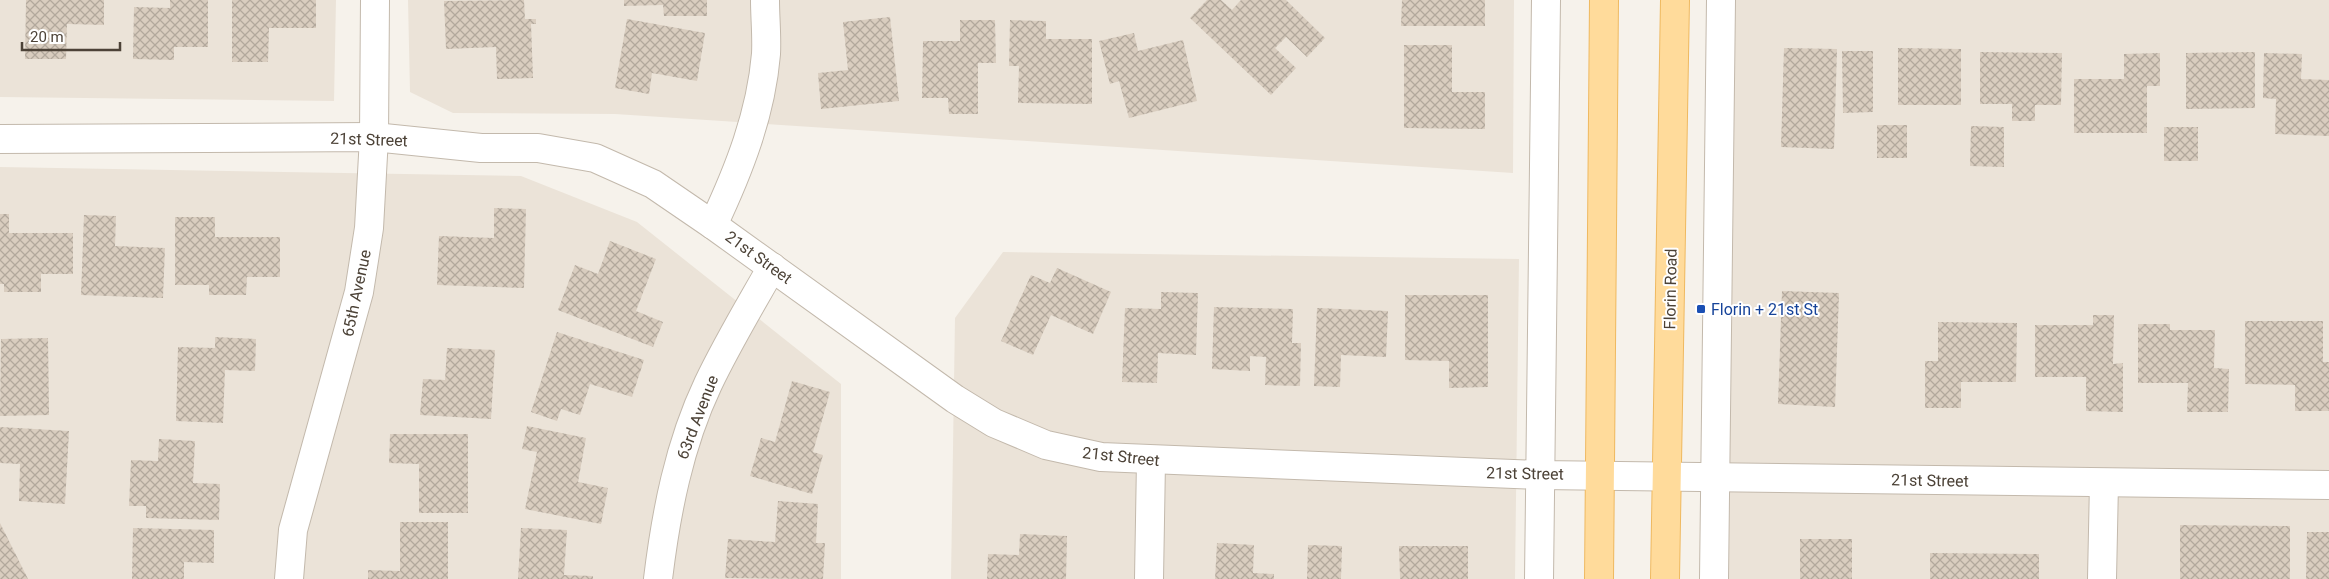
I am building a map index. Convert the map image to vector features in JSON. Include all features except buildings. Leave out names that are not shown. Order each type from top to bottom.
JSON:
[{"type":"main road","points":[[1599,579],[1604,0]]},
{"type":"main road","name":"Florin Road","points":[[1665,579],[1675,0]]},
{"type":"street","name":"65th Avenue","points":[[289,579],[293,530],[359,292],[369,228],[374,137],[375,0]]},
{"type":"street","points":[[713,225],[737,174],[756,115],[766,53],[765,0]]},
{"type":"street","points":[[1539,579],[1546,0]]},
{"type":"street","points":[[1714,579],[1721,0]]},
{"type":"street","name":"21st Street","points":[[0,139],[374,137],[482,148],[538,148],[595,158],[653,184],[955,399],[994,423],[1046,445],[1101,457],[1540,475],[1600,474],[1667,477],[2329,485]]},
{"type":"street","name":"63rd Avenue","points":[[658,579],[664,528],[681,456],[707,386],[727,345],[772,267]]},
{"type":"street","points":[[1149,579],[1151,460]]},
{"type":"street","points":[[2102,579],[2104,483]]},
{"type":"shaded area","points":[[0,0],[336,0],[334,101],[0,97]]},
{"type":"shaded area","points":[[408,0],[1514,0],[1513,173],[615,114],[453,113],[410,92]]},
{"type":"shaded area","points":[[1728,0],[2329,0],[2329,579],[1722,579]]},
{"type":"shaded area","points":[[0,167],[521,176],[637,222],[841,384],[841,579],[0,579]]},
{"type":"shaded area","points":[[1003,252],[1519,259],[1515,579],[951,579],[955,318]]},
{"type":"place","name":"Florin + 21st St","points":[[1701,309]]}]
